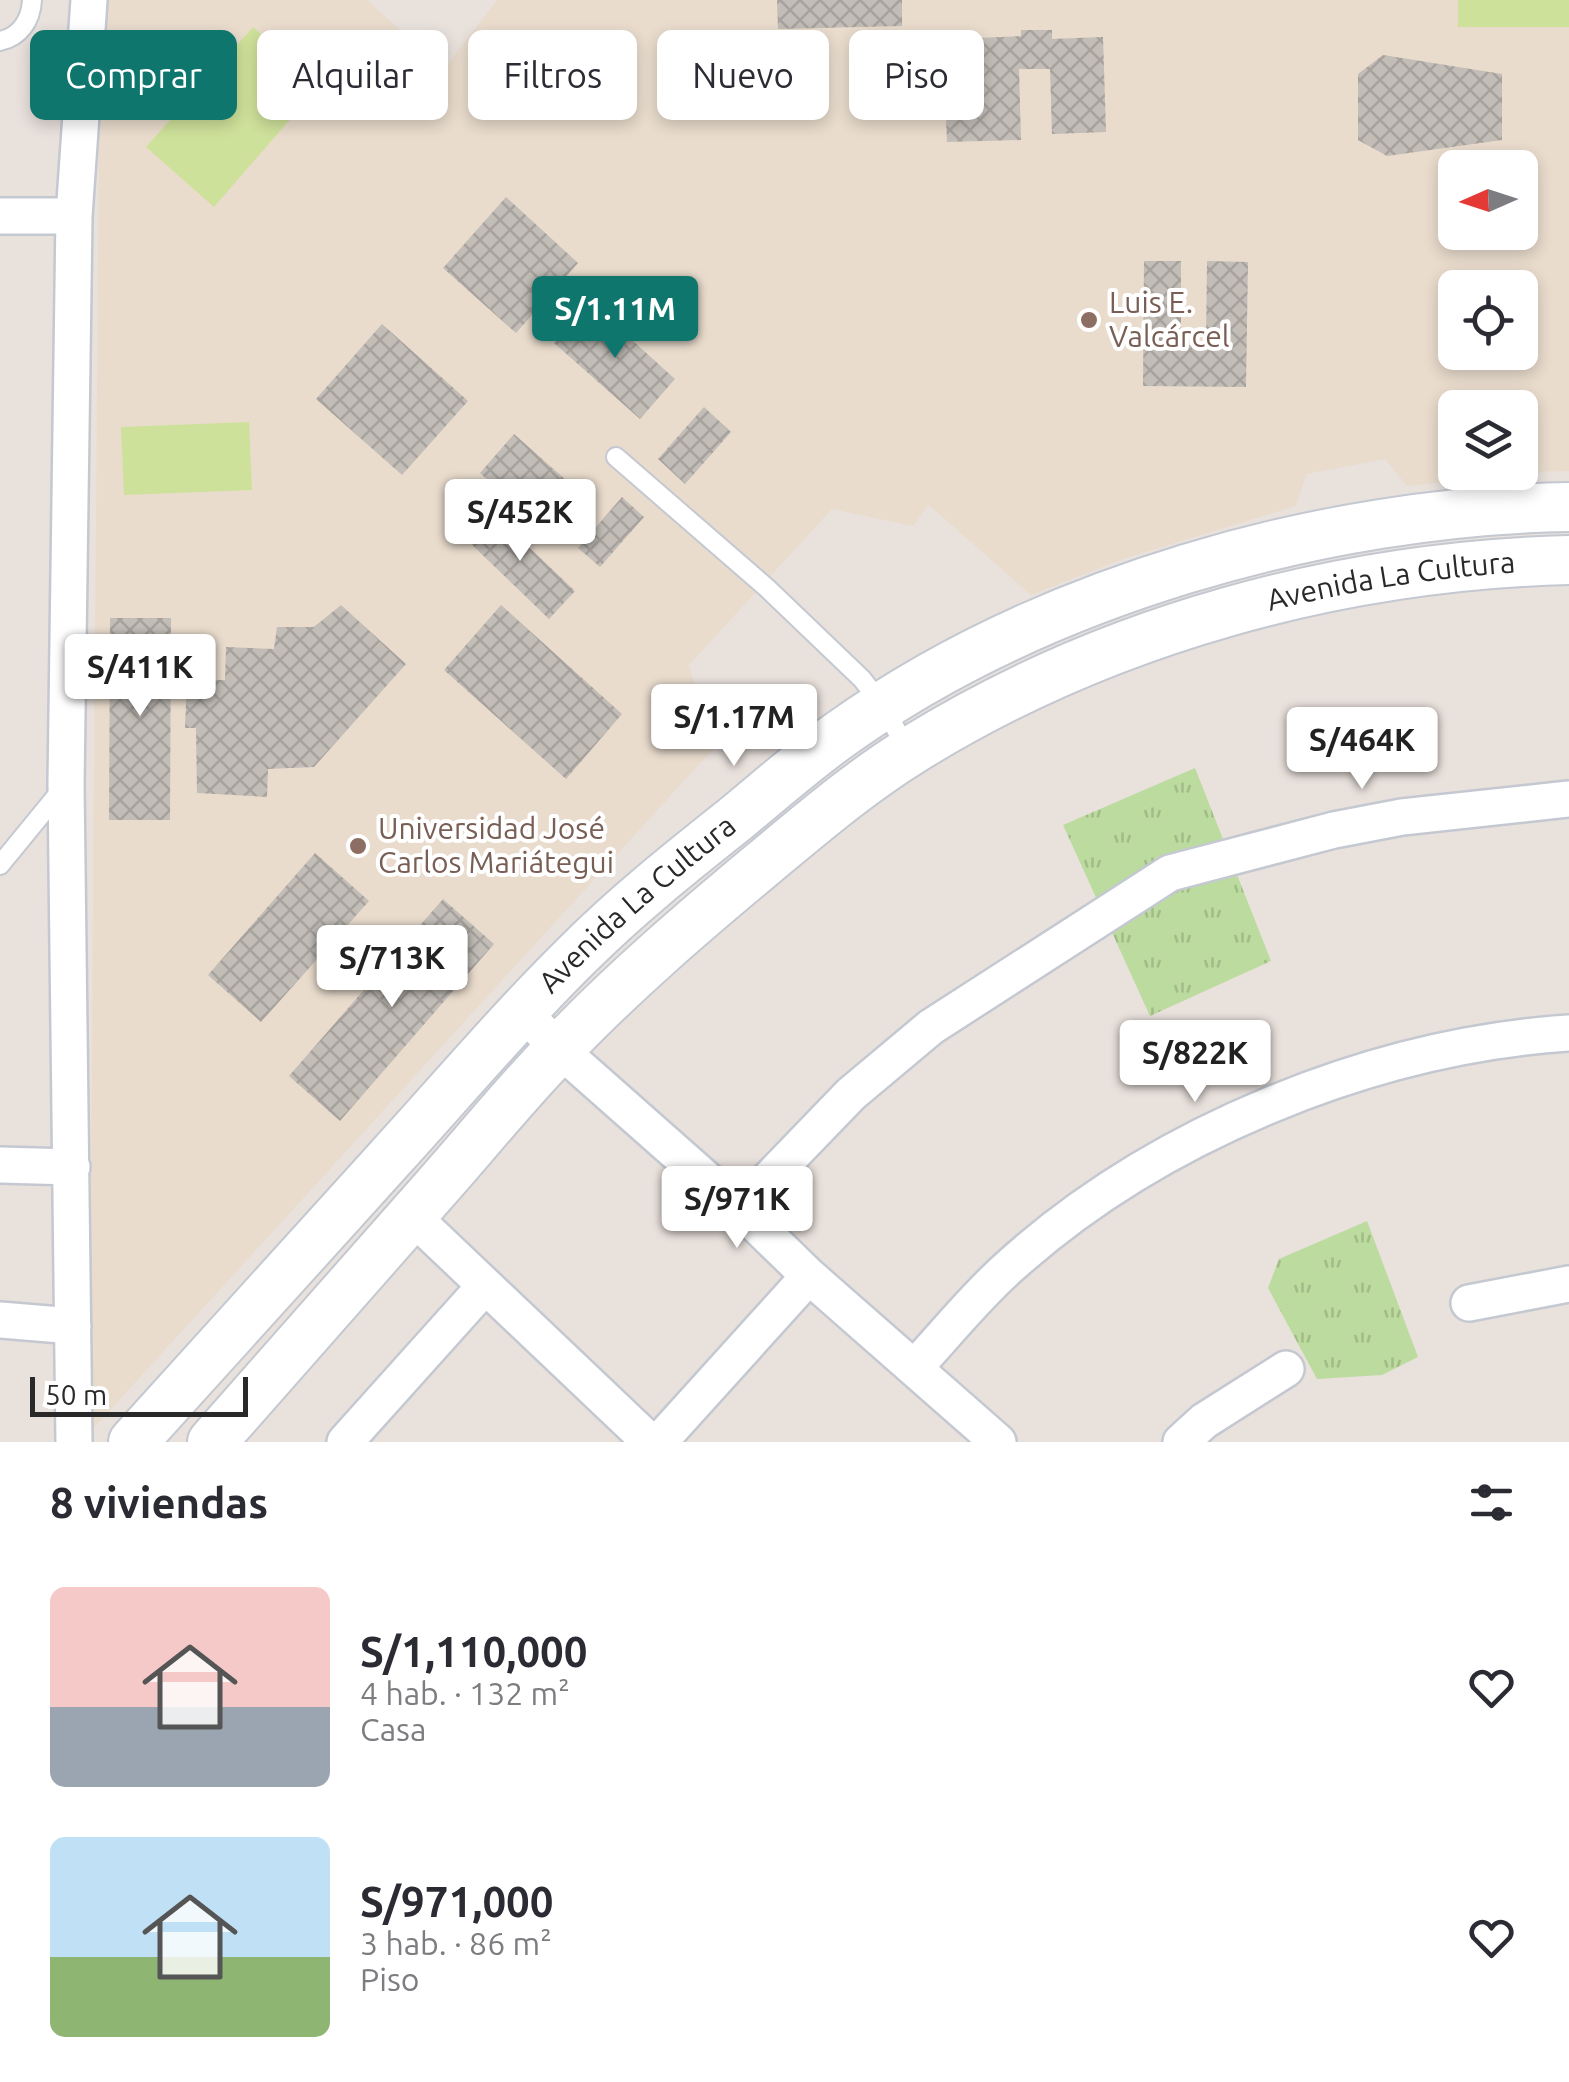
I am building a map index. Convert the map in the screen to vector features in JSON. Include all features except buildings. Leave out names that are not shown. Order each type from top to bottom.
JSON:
[{"type":"street","points":[[74,1442],[66,784],[74,216],[89,0]]},
{"type":"street","points":[[0,216],[74,216]]},
{"type":"street","name":"Avenida La Cultura","points":[[134,1442],[580,952],[662,876],[838,736],[884,706],[957,665],[1082,605],[1200,565],[1316,536],[1435,514],[1569,507]]},
{"type":"street","points":[[1374,525],[1378,578]]},
{"type":"street","name":"Avenida La Cultura","points":[[212,1442],[559,1048],[705,912],[908,752],[1008,698],[1109,652],[1218,616],[1378,578],[1499,562],[1569,560]]},
{"type":"street","points":[[740,1208],[851,1094],[931,1027],[1170,873],[1334,830],[1402,817],[1569,799]]},
{"type":"street","points":[[523,1012],[740,1208],[809,1276],[998,1442]]},
{"type":"street","points":[[915,1367],[1008,1268],[1046,1238],[1104,1194],[1219,1129],[1342,1078],[1406,1060],[1468,1044],[1569,1033]]},
{"type":"street","points":[[0,1165],[72,1167]]},
{"type":"street","points":[[412,1216],[650,1442]]},
{"type":"street","points":[[659,1442],[809,1276]]},
{"type":"street","points":[[1469,1303],[1569,1284]]},
{"type":"street","points":[[345,1442],[486,1286]]},
{"type":"street","points":[[0,1320],[73,1326]]},
{"type":"street","points":[[1181,1442],[1204,1421],[1286,1368]]},
{"type":"lane","points":[[0,42],[10,40],[21,30],[32,10],[32,0]]},
{"type":"lane","points":[[616,457],[768,588],[862,679],[884,706],[908,752]]},
{"type":"lane","points":[[0,865],[66,784]]},
{"type":"shaded area","points":[[100,0],[367,0],[400,30],[257,30],[257,120],[448,120],[448,64],[468,38],[468,120],[637,120],[637,30],[474,30],[497,0],[1569,0],[1569,471],[1538,472],[1538,390],[1438,390],[1438,482],[1407,486],[1385,459],[1306,474],[1296,506],[1123,559],[1031,595],[929,505],[913,526],[832,509],[689,665],[713,749],[89,1433],[99,120],[237,120],[237,30],[100,30]]},
{"type":"green space","points":[[1458,0],[1569,0],[1569,27],[1458,27]]},
{"type":"green space","points":[[253,27],[257,31],[257,120],[289,120],[214,207],[146,147],[170,120],[237,120],[237,45]]},
{"type":"green space","points":[[249,422],[252,490],[124,495],[121,427]]},
{"type":"green space","points":[[1195,768],[1271,961],[1150,1016],[1063,825]]},
{"type":"green space","points":[[1367,1221],[1418,1357],[1382,1375],[1317,1379],[1268,1288],[1279,1259]]},
{"type":"place","name":"Luis E. Valcárcel","points":[[1089,320]]},
{"type":"place","name":"Universidad José Carlos Mariátegui","points":[[358,846]]}]
